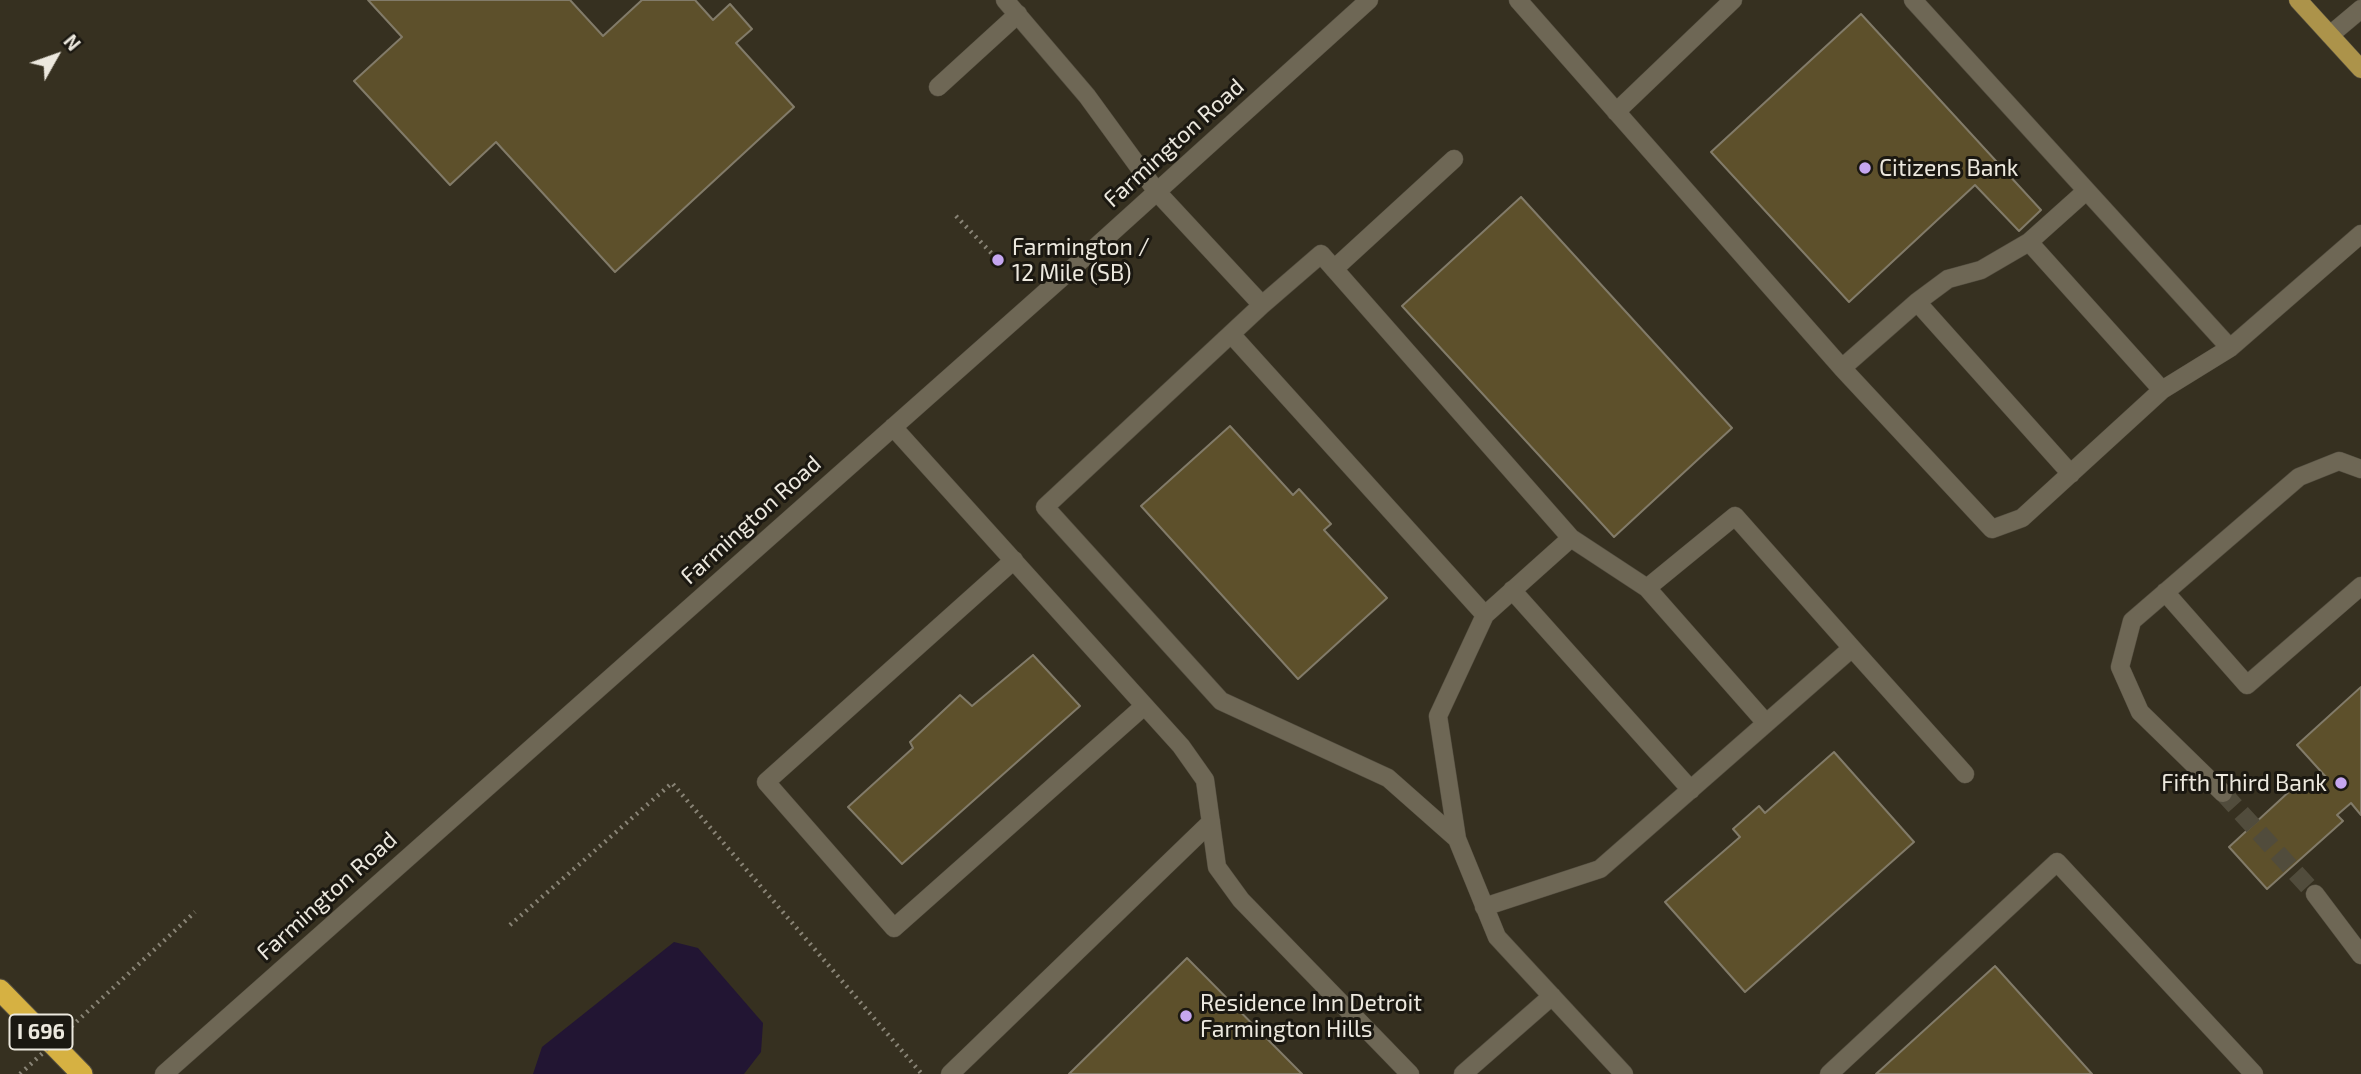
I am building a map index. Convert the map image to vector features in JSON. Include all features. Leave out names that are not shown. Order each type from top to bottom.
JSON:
[{"type":"highway","name":"I 696","points":[[0,990],[82,1074]]},
{"type":"main road","points":[[2298,0],[2361,69]]},
{"type":"street","points":[[1005,0],[1087,96],[1157,192],[1262,305]]},
{"type":"street","name":"Farmington Road","points":[[164,1074],[1157,192],[1369,0]]},
{"type":"street","points":[[1518,0],[1842,368],[1992,529],[2022,518],[2162,390],[2230,348],[2361,234]]},
{"type":"street","points":[[1616,112],[1733,0]]},
{"type":"street","points":[[1913,0],[2230,348]]},
{"type":"street","points":[[2330,35],[2361,9]]},
{"type":"street","points":[[937,87],[1018,14]]},
{"type":"street","points":[[1334,269],[1454,159]]},
{"type":"street","points":[[1842,368],[1917,302],[1948,279],[1981,270],[2029,242],[2085,191]]},
{"type":"street","points":[[2029,242],[2162,390]]},
{"type":"street","points":[[1457,839],[1388,778],[1221,701],[1045,507],[1262,305],[1321,254],[1572,538],[1647,588],[1766,723]]},
{"type":"street","points":[[1917,302],[2071,474]]},
{"type":"street","points":[[1231,334],[1485,615]]},
{"type":"street","points":[[893,427],[1181,746],[1205,780],[1217,867],[1241,900],[1410,1074]]},
{"type":"street","points":[[2223,793],[2140,712],[2120,667],[2132,621],[2299,477],[2339,461],[2361,469]]},
{"type":"street","points":[[1647,588],[1735,516],[1965,774]]},
{"type":"street","points":[[1572,538],[1485,615],[1438,716],[1457,839],[1497,937],[1624,1074]]},
{"type":"street","points":[[1014,560],[766,782],[894,928],[1143,706]]},
{"type":"street","points":[[2165,592],[2247,685],[2361,586]]},
{"type":"street","points":[[1512,590],[1691,790]]},
{"type":"street","points":[[1484,907],[1600,869],[1852,648]]},
{"type":"street","points":[[950,1074],[1210,822]]},
{"type":"street","points":[[1829,1074],[2057,862],[2254,1074]]},
{"type":"street","points":[[2315,894],[2361,955]]},
{"type":"street","points":[[1463,1074],[1552,996]]},
{"type":"path","points":[[956,216],[998,260]]},
{"type":"path","points":[[510,925],[672,783],[922,1074]]},
{"type":"path","points":[[20,1074],[195,912]]},
{"type":"shaded area","points":[[674,942],[698,948],[763,1023],[761,1052],[744,1074],[533,1074],[542,1047]]},
{"type":"building","points":[[368,0],[570,0],[603,36],[642,0],[695,0],[713,20],[730,4],[752,29],[736,43],[794,107],[615,272],[496,142],[450,185],[354,81],[402,37]]},
{"type":"building","name":"Citizens Bank","points":[[1861,14],[2041,210],[2019,231],[1975,185],[1849,302],[1711,152]]},
{"type":"building","points":[[1521,197],[1732,428],[1614,537],[1402,306]]},
{"type":"building","points":[[1230,426],[1293,495],[1299,489],[1331,524],[1324,530],[1387,598],[1298,679],[1141,506]]},
{"type":"building","points":[[1033,655],[1080,706],[902,864],[848,807],[913,748],[910,742],[960,695],[972,706]]},
{"type":"building","name":"Fifth Third Bank","points":[[2361,687],[2361,815],[2351,803],[2337,815],[2343,821],[2267,889],[2229,847],[2305,777],[2314,788],[2326,777],[2297,745]]},
{"type":"building","points":[[1834,752],[1914,842],[1745,992],[1665,902],[1740,837],[1733,829],[1759,806],[1765,813]]},
{"type":"building","name":"Residence Inn Detroit Farmington Hills","points":[[1187,958],[1302,1074],[1069,1074]]},
{"type":"building","points":[[1995,966],[2092,1074],[1876,1074]]},
{"type":"tunnel","points":[[2223,793],[2315,894]]},
{"type":"place","name":"Citizens Bank","points":[[1865,168]]},
{"type":"place","name":"Farmington / 12 Mile (SB)","points":[[998,260]]},
{"type":"place","name":"Fifth Third Bank","points":[[2341,783]]},
{"type":"place","name":"Residence Inn Detroit Farmington Hills","points":[[1186,1016]]}]
